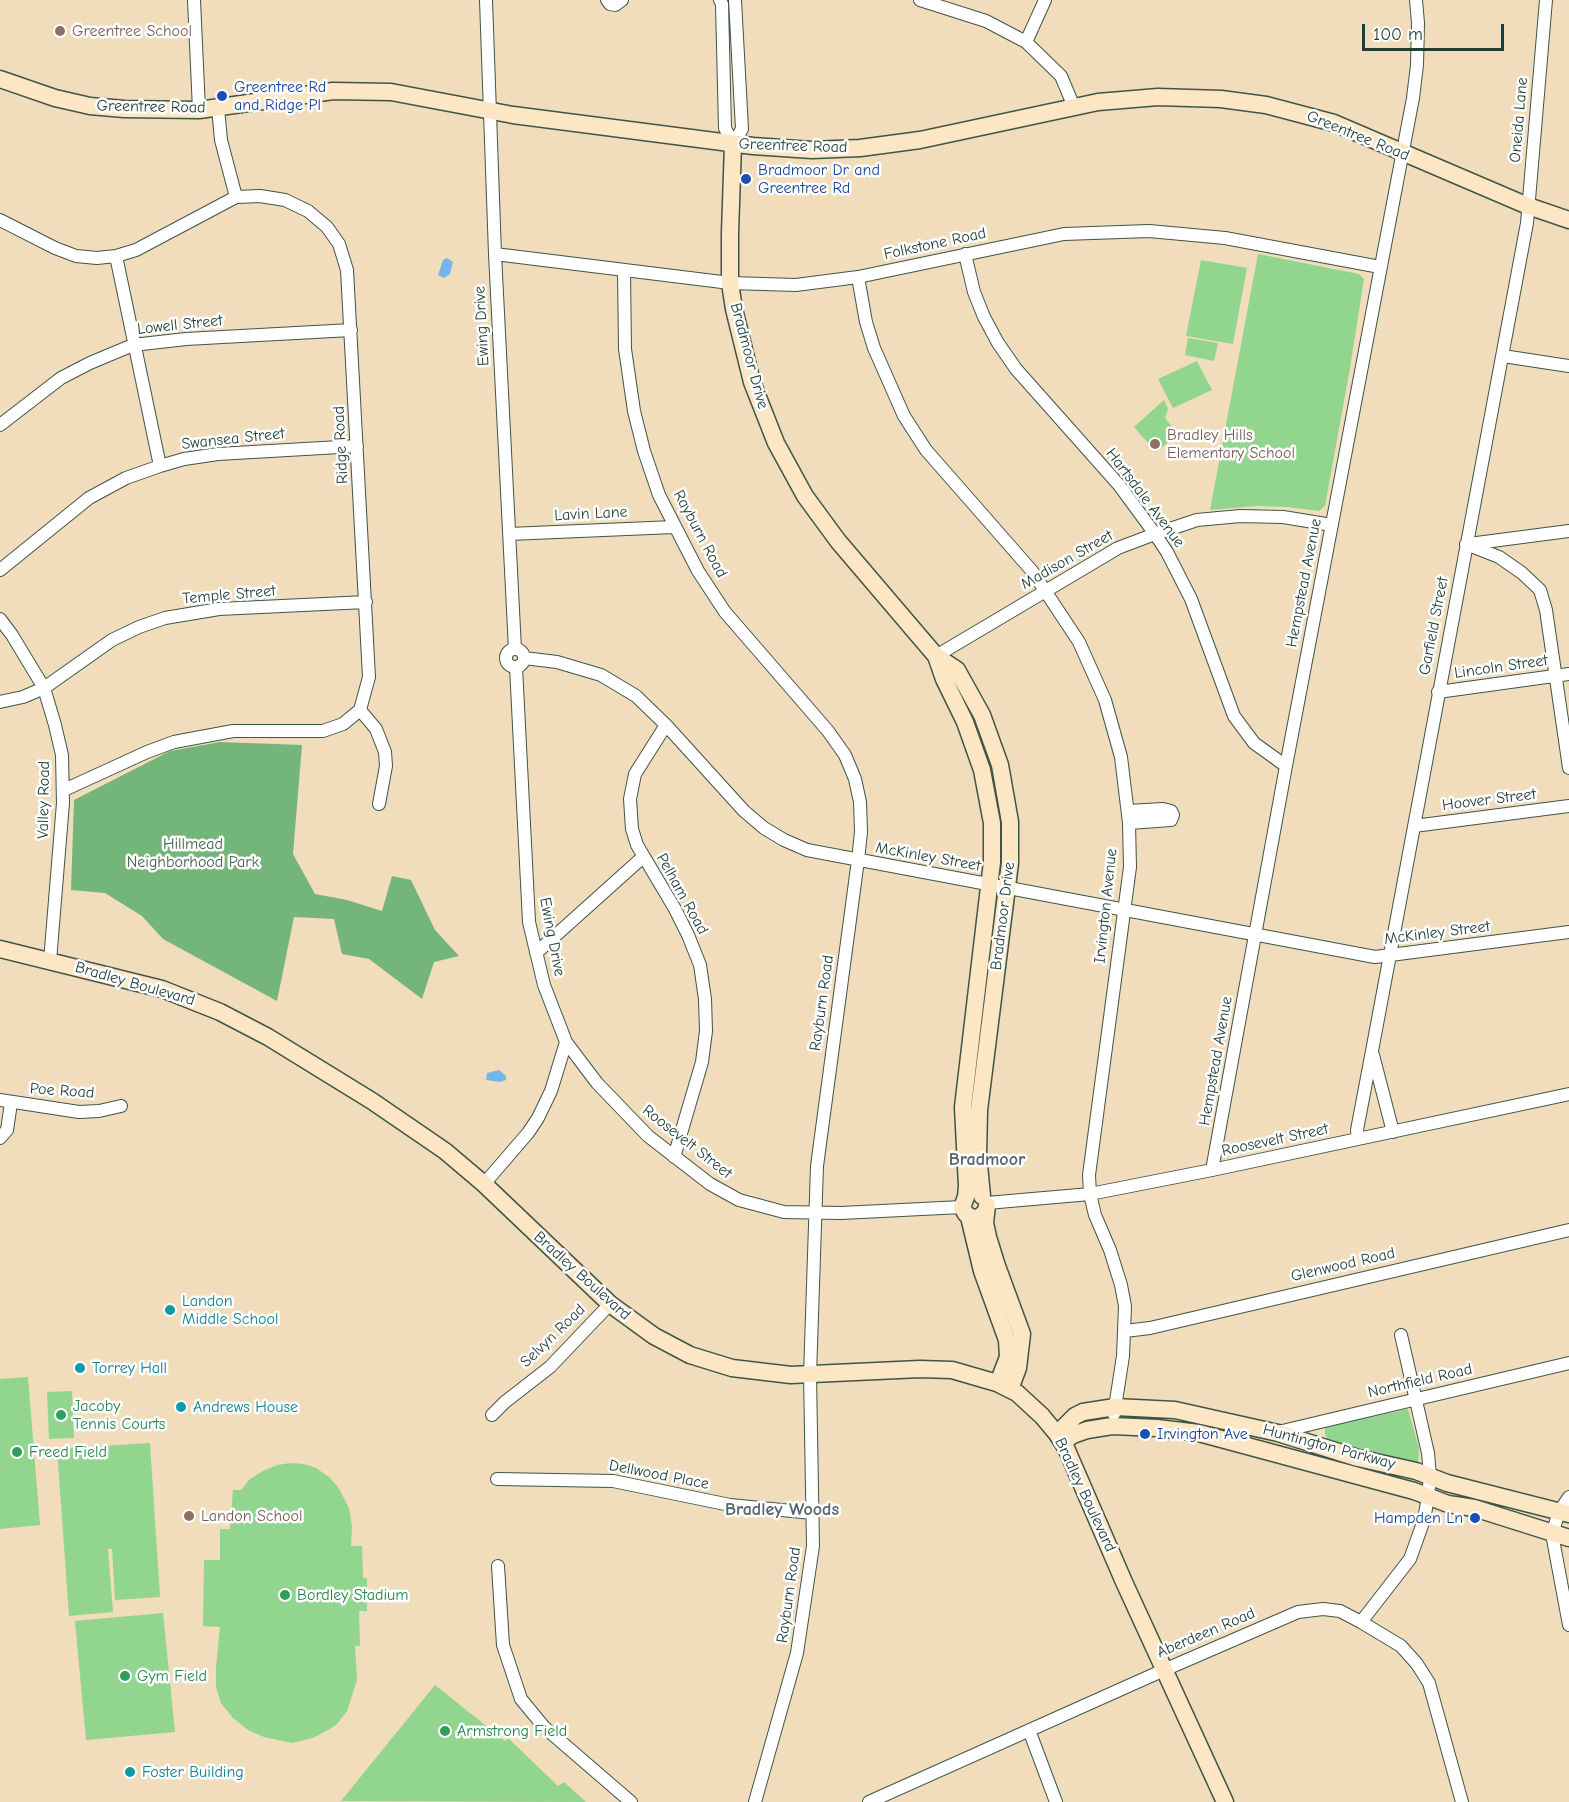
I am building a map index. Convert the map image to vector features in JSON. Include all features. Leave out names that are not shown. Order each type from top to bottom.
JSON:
[{"type":"street","points":[[194,0],[199,110]]},
{"type":"street","name":"Ewing Drive","points":[[486,0],[495,254],[509,534],[518,658],[527,902],[544,986],[566,1042]]},
{"type":"street","points":[[607,0],[610,4],[615,5],[622,0]]},
{"type":"street","name":"Bradmoor Drive","points":[[720,0],[722,4],[725,128],[733,144],[730,283],[738,328],[752,382],[776,443],[805,496],[837,541],[936,656],[957,670],[982,715],[1000,765],[1010,822],[1010,863],[979,1110],[975,1205]]},
{"type":"street","name":"Bradmoor Drive","points":[[733,144],[742,129],[735,0]]},
{"type":"street","points":[[920,0],[986,21],[1026,42],[1062,76],[1074,107]]},
{"type":"street","points":[[1026,42],[1045,0]]},
{"type":"street","name":"Hempstead Avenue","points":[[1212,1170],[1413,98],[1417,65],[1416,0]]},
{"type":"street","name":"Oneida Lane","points":[[1528,206],[1546,0]]},
{"type":"street","name":"Greentree Road","points":[[0,79],[40,94],[90,106],[124,110],[199,110],[351,91],[409,95],[489,111],[733,144],[812,150],[887,145],[1118,100],[1158,97],[1241,101],[1323,120],[1528,206],[1569,220]]},
{"type":"street","points":[[218,108],[221,140],[236,197]]},
{"type":"street","name":"Ridge Road","points":[[0,220],[55,248],[76,256],[97,258],[116,256],[136,250],[236,197],[260,196],[285,200],[308,211],[327,227],[339,244],[347,270],[369,677],[360,710]]},
{"type":"street","name":"Garfield Street","points":[[1358,1139],[1438,692],[1503,356],[1528,206]]},
{"type":"street","name":"Folkstone Road","points":[[495,254],[730,283],[796,285],[858,277],[1064,234],[1149,231],[1224,238],[1380,267]]},
{"type":"street","name":"Hartsdale Avenue","points":[[965,254],[980,309],[998,343],[1016,369],[1119,485],[1155,534],[1191,599],[1234,716],[1254,743],[1286,766]]},
{"type":"street","points":[[116,256],[160,466]]},
{"type":"street","name":"Rayburn Road","points":[[624,270],[625,349],[634,411],[644,451],[659,495],[698,571],[725,612],[828,731],[845,755],[855,779],[860,802],[861,832],[858,860],[817,1166],[814,1212],[810,1376],[813,1513],[810,1572],[797,1653],[755,1802]]},
{"type":"street","name":"Irvington Avenue","points":[[858,277],[874,348],[904,416],[926,450],[1047,591],[1079,642],[1106,700],[1121,757],[1129,817],[1130,867],[1089,1175],[1090,1194],[1095,1215],[1110,1250],[1125,1306],[1123,1356],[1112,1426]]},
{"type":"street","name":"Lowell Street","points":[[0,425],[61,378],[133,345],[186,339],[351,330]]},
{"type":"street","points":[[1503,356],[1569,366]]},
{"type":"street","name":"Swansea Street","points":[[0,570],[89,498],[126,478],[160,466],[184,459],[218,454],[357,446]]},
{"type":"street","name":"Madison Street","points":[[936,656],[1118,548],[1197,520],[1239,516],[1283,517],[1332,525]]},
{"type":"street","name":"Lavin Lane","points":[[509,534],[674,527]]},
{"type":"street","points":[[1466,544],[1569,531]]},
{"type":"street","points":[[1466,544],[1499,557],[1522,573],[1540,590],[1563,675],[1569,768]]},
{"type":"street","name":"Temple Street","points":[[0,702],[23,697],[44,688],[112,640],[165,618],[219,609],[366,602]]},
{"type":"street","name":"Valley Road","points":[[0,619],[44,688],[60,748],[64,790],[50,961]]},
{"type":"street","name":"Bradmoor Drive","points":[[936,656],[944,679],[965,722],[986,787],[992,824],[992,862],[963,1107],[975,1205],[987,1230],[997,1266],[1022,1334],[1018,1368],[1004,1386]]},
{"type":"street","name":"McKinley Street","points":[[518,658],[557,662],[601,675],[636,696],[666,725],[744,811],[764,828],[807,850],[1375,957],[1569,933]]},
{"type":"street","name":"Lincoln Street","points":[[1438,692],[1563,675]]},
{"type":"street","points":[[64,790],[174,742],[233,731],[323,731],[343,724],[360,710],[376,729],[385,752],[386,766],[379,804]]},
{"type":"street","name":"Pelham Road","points":[[666,725],[635,774],[630,799],[632,829],[637,846],[688,935],[700,965],[705,999],[706,1031],[702,1062],[674,1157]]},
{"type":"street","name":"Hoover Street","points":[[1414,826],[1569,806]]},
{"type":"street","points":[[536,953],[643,857]]},
{"type":"street","name":"Bradley Boulevard","points":[[0,949],[162,989],[237,1020],[295,1053],[407,1124],[451,1155],[610,1304],[654,1336],[676,1348],[710,1362],[754,1372],[810,1376],[938,1369],[968,1373],[1004,1386],[1042,1416],[1060,1438],[1224,1802]]},
{"type":"street","points":[[484,1184],[538,1118],[551,1091],[566,1042]]},
{"type":"street","name":"Roosevelt Street","points":[[566,1042],[597,1083],[627,1115],[674,1157],[710,1184],[739,1200],[784,1212],[841,1213],[975,1205],[1090,1194],[1569,1094]]},
{"type":"street","name":"Garfield Street","points":[[1372,1051],[1393,1132]]},
{"type":"street","points":[[0,1138],[7,1130],[6,1102]]},
{"type":"street","name":"Poe Road","points":[[6,1102],[79,1112],[99,1111],[121,1106]]},
{"type":"street","name":"Glenwood Road","points":[[1125,1331],[1150,1328],[1569,1230]]},
{"type":"street","name":"Selvyn Road","points":[[492,1415],[550,1367],[610,1304]]},
{"type":"street","points":[[1361,1622],[1410,1559],[1424,1520],[1428,1497],[1430,1476],[1428,1453],[1401,1335]]},
{"type":"street","name":"Northfield Road","points":[[1278,1433],[1569,1363]]},
{"type":"street","name":"Huntington Parkway","points":[[1042,1416],[1115,1407],[1174,1410],[1278,1433],[1358,1458],[1405,1468],[1447,1483],[1564,1513]]},
{"type":"street","points":[[1060,1438],[1075,1416],[1083,1412]]},
{"type":"street","name":"Huntington Parkway","points":[[1060,1438],[1112,1426],[1199,1433],[1448,1504],[1503,1516],[1569,1538]]},
{"type":"street","points":[[1273,1453],[1278,1433]]},
{"type":"street","name":"Dellwood Place","points":[[497,1479],[613,1481],[730,1506],[813,1513]]},
{"type":"street","points":[[1569,1497],[1564,1513],[1552,1534],[1569,1625]]},
{"type":"street","points":[[498,1566],[503,1645],[521,1699],[544,1727],[631,1802]]},
{"type":"street","name":"Aberdeen Road","points":[[869,1802],[1298,1612],[1323,1609],[1340,1611],[1361,1622],[1401,1646],[1417,1664],[1429,1683],[1462,1802]]},
{"type":"street","points":[[1029,1730],[1056,1802]]},
{"type":"green space","points":[[1258,254],[1359,274],[1364,279],[1325,506],[1319,511],[1257,506],[1210,510]]},
{"type":"green space","points":[[1201,260],[1247,268],[1233,344],[1186,336]]},
{"type":"green space","points":[[1188,338],[1218,343],[1214,361],[1185,355]]},
{"type":"green space","points":[[1197,361],[1212,390],[1173,408],[1158,379]]},
{"type":"green space","points":[[1164,400],[1168,409],[1165,418],[1178,434],[1156,452],[1134,427]]},
{"type":"green space","name":"Hillmead Neighborhood Park","points":[[220,742],[302,745],[293,854],[315,894],[347,900],[382,911],[392,876],[411,880],[435,930],[459,956],[434,962],[422,999],[369,959],[342,954],[334,919],[294,917],[277,1001],[163,939],[142,916],[105,893],[71,890],[74,800],[170,751]]},
{"type":"green space","name":"Freed Field","points":[[28,1377],[40,1525],[0,1529],[0,1379]]},
{"type":"green space","name":"Jacoby Tennis Courts","points":[[72,1391],[74,1438],[49,1439],[47,1392]]},
{"type":"green space","points":[[1408,1409],[1419,1448],[1418,1464],[1329,1443],[1325,1434],[1325,1427]]},
{"type":"green space","name":"Jacoby Tennis Courts","points":[[150,1443],[160,1597],[115,1600],[112,1549],[108,1549],[113,1612],[69,1616],[57,1449]]},
{"type":"green space","name":"Bordley Stadium","points":[[291,1463],[316,1468],[338,1487],[349,1508],[352,1526],[351,1546],[362,1546],[363,1578],[367,1578],[367,1611],[359,1611],[360,1646],[355,1646],[357,1680],[347,1711],[337,1724],[328,1730],[313,1738],[292,1743],[264,1737],[248,1730],[233,1718],[221,1703],[216,1687],[220,1627],[203,1626],[204,1560],[220,1560],[220,1529],[230,1529],[233,1490],[241,1490],[250,1479],[263,1471],[277,1465]]},
{"type":"green space","name":"Gym Field","points":[[163,1613],[175,1732],[86,1740],[75,1621]]},
{"type":"green space","name":"Armstrong Field","points":[[435,1685],[505,1741],[508,1738],[558,1786],[564,1782],[586,1802],[341,1801]]},
{"type":"water","points":[[447,258],[453,262],[450,274],[444,278],[438,275],[443,260]]},
{"type":"water","points":[[499,1070],[506,1076],[506,1080],[500,1082],[486,1080],[487,1073]]},
{"type":"place","name":"Greentree School","points":[[60,31]]},
{"type":"place","name":"Greentree Rd and Ridge Pl","points":[[222,96]]},
{"type":"place","name":"Bradmoor Dr and Greentree Rd","points":[[746,179]]},
{"type":"place","name":"Bradley Hills Elementary School","points":[[1155,444]]},
{"type":"place","name":"Landon Middle School","points":[[170,1310]]},
{"type":"place","name":"Torrey Hall","points":[[80,1368]]},
{"type":"place","name":"Andrews House","points":[[181,1407]]},
{"type":"place","name":"Jacoby Tennis Courts","points":[[61,1415]]},
{"type":"place","name":"Irvington Ave","points":[[1145,1434]]},
{"type":"place","name":"Freed Field","points":[[17,1452]]},
{"type":"place","name":"Landon School","points":[[189,1516]]},
{"type":"place","name":"Hampden Ln","points":[[1475,1518]]},
{"type":"place","name":"Bordley Stadium","points":[[285,1595]]},
{"type":"place","name":"Gym Field","points":[[125,1676]]},
{"type":"place","name":"Armstrong Field","points":[[445,1731]]},
{"type":"place","name":"Foster Building","points":[[130,1772]]},
{"type":"district","name":"Bradmoor","points":[[987,1160]]},
{"type":"district","name":"Bradley Woods","points":[[782,1510]]}]
